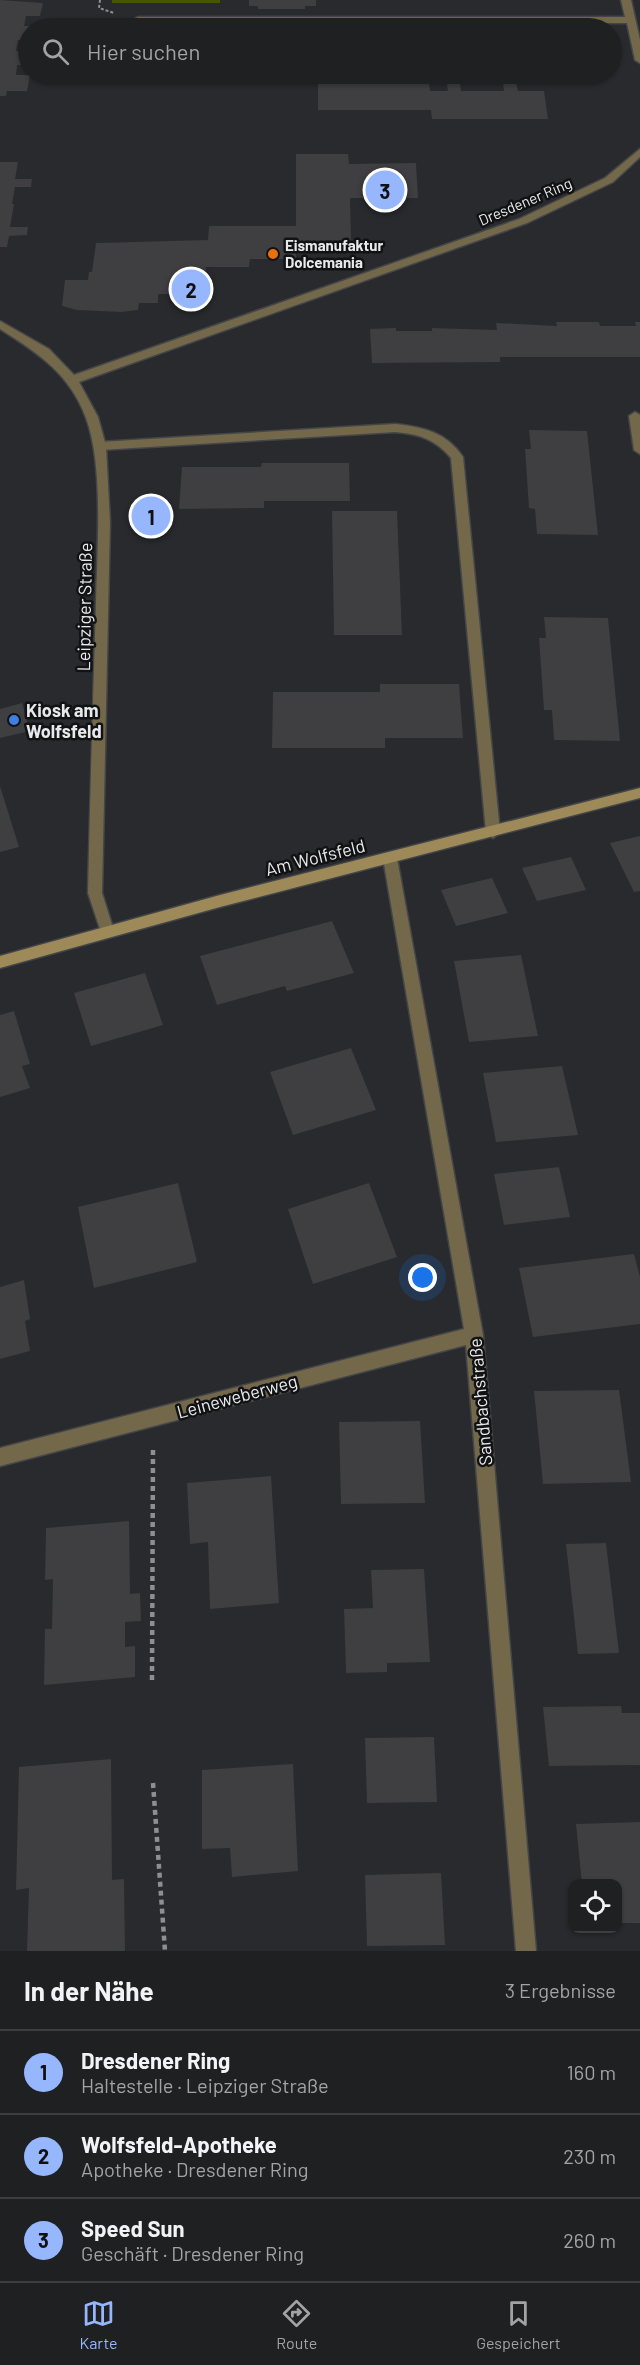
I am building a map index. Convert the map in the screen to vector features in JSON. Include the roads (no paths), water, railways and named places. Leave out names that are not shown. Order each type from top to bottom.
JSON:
[{"type":"street","points":[[626,0],[640,60]]},
{"type":"street","points":[[622,20],[631,20]]},
{"type":"street","name":"Dresdener Ring","points":[[72,380],[524,221],[609,180],[640,152]]},
{"type":"street","name":"Leipziger Straße","points":[[0,324],[45,352],[72,380],[92,417],[100,446],[104,522],[95,893],[106,931]]},
{"type":"street","points":[[635,416],[640,450]]},
{"type":"street","points":[[100,446],[395,428],[425,431],[444,440],[457,457],[493,832]]},
{"type":"street","name":"Am Wolfsfeld","points":[[0,962],[106,931],[640,793]]},
{"type":"street","name":"Sandbachstraße","points":[[390,858],[474,1335],[526,1951]]},
{"type":"street","name":"Leineweberweg","points":[[0,1458],[474,1335]]},
{"type":"place","name":"Speed Sun","points":[[385,190]]},
{"type":"place","name":"Eismanufaktur Dolcemania","points":[[273,254]]},
{"type":"place","name":"Wolfsfeld-Apotheke","points":[[191,289]]},
{"type":"place","name":"Dresdener Ring","points":[[151,516]]},
{"type":"place","name":"Kiosk am Wolfsfeld","points":[[14,720]]}]
